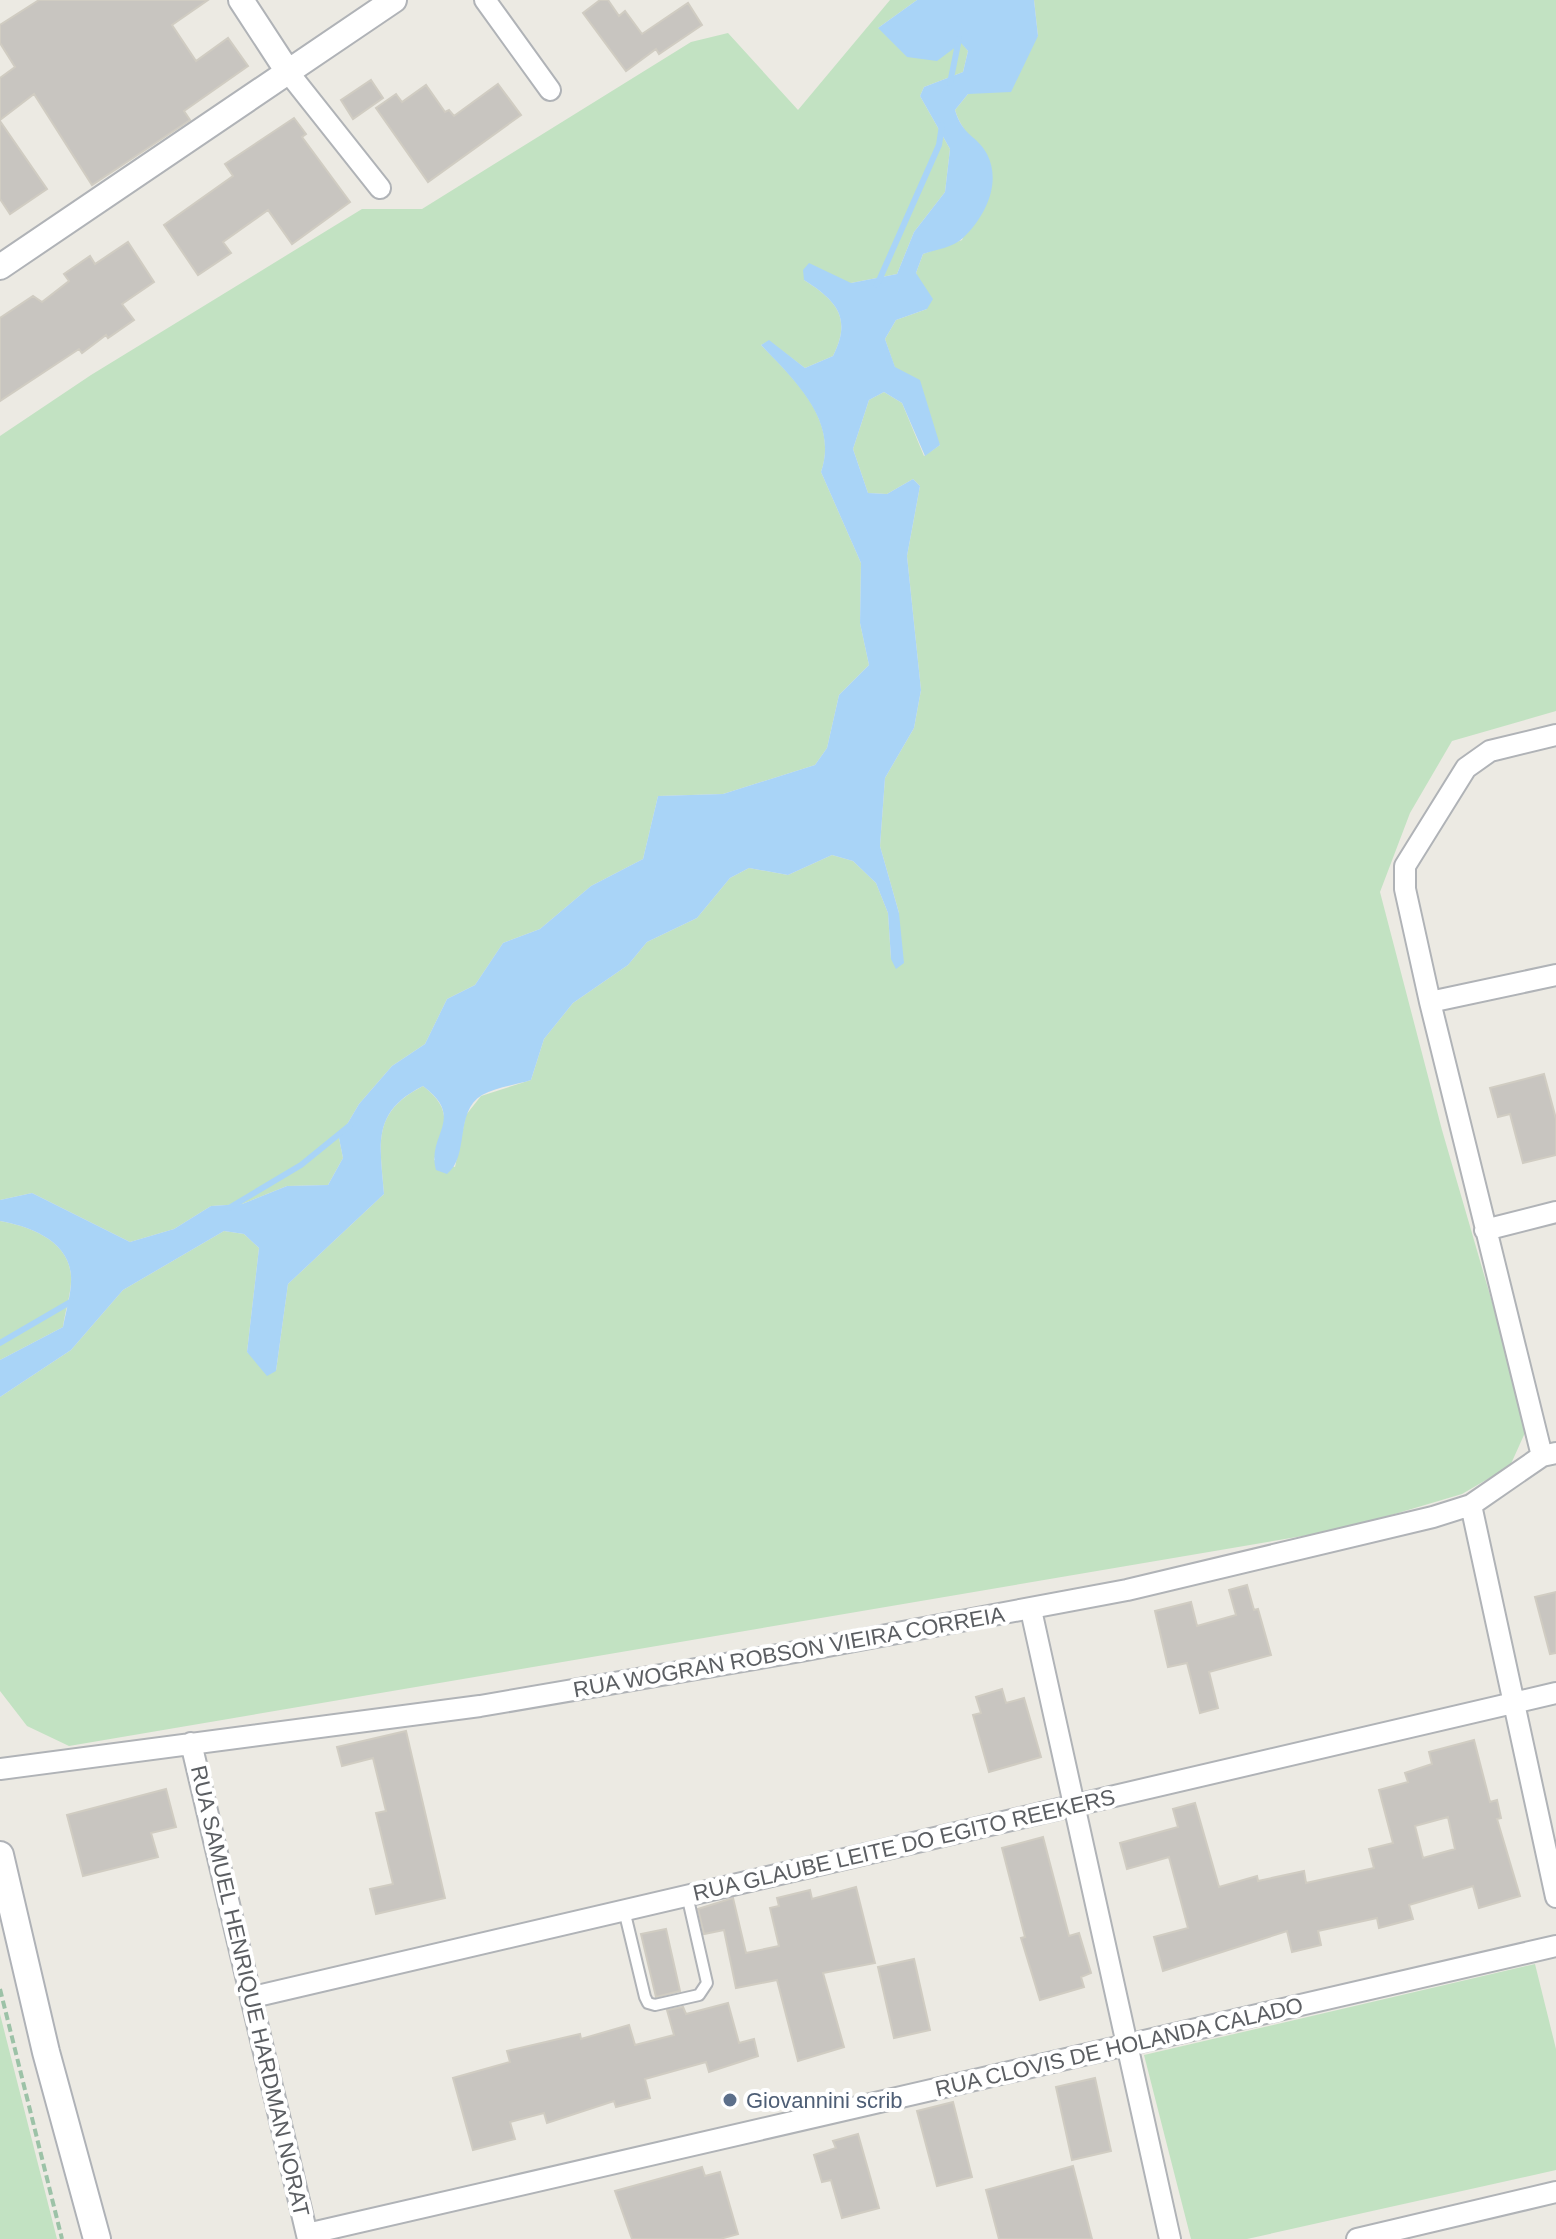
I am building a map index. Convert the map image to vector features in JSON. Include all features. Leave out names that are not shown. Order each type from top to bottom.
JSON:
[{"type":"main road","points":[[0,1855],[46,2052],[97,2239]]},
{"type":"street","points":[[241,0],[288,72],[380,188]]},
{"type":"street","points":[[0,267],[394,0]]},
{"type":"street","points":[[485,0],[550,90]]},
{"type":"street","points":[[1549,1455],[1485,1230],[1405,889],[1405,866],[1466,768],[1490,751],[1556,735]]},
{"type":"street","points":[[1430,1002],[1556,975]]},
{"type":"street","points":[[1485,1230],[1556,1212]]},
{"type":"street","name":"RUA WOGRAN ROBSON VIEIRA CORREIA","points":[[0,1769],[480,1706],[1031,1610],[1265,1558],[1471,1505],[1549,1455]]},
{"type":"street","points":[[1471,1505],[1556,1897]]},
{"type":"street","points":[[1031,1610],[1170,2239]]},
{"type":"street","name":"RUA GLAUBE LEITE DO EGITO REEKERS","points":[[253,1997],[1556,1693]]},
{"type":"street","name":"RUA SAMUEL HENRIQUE HARDMAN NORAT","points":[[191,1743],[308,2237]]},
{"type":"street","name":"RUA CLOVIS DE HOLANDA CALADO","points":[[308,2237],[1556,1946]]},
{"type":"street","points":[[1357,2239],[1556,2192]]},
{"type":"lane","points":[[624,1909],[645,1997],[655,2005],[699,1995],[707,1983],[687,1895]]},
{"type":"path","points":[[0,1989],[62,2239]]},
{"type":"green space","points":[[890,0],[917,0],[878,28],[961,42],[968,51],[963,72],[924,87],[920,96],[950,149],[945,192],[914,232],[897,274],[851,283],[804,280],[825,295],[838,312],[841,331],[833,356],[805,368],[769,341],[761,345],[799,386],[819,418],[825,453],[821,472],[861,563],[860,623],[869,665],[839,695],[827,748],[815,765],[723,794],[658,796],[643,859],[591,886],[540,929],[503,943],[475,985],[447,999],[425,1044],[392,1066],[359,1104],[339,1138],[343,1158],[328,1185],[287,1186],[242,1204],[211,1206],[174,1229],[130,1242],[32,1193],[0,1200],[0,436],[91,375],[362,209],[422,209],[691,42],[728,33],[798,110]]},
{"type":"green space","points":[[1034,0],[1556,0],[1556,711],[1452,741],[1410,813],[1380,892],[1442,1130],[1528,1426],[1510,1466],[1462,1494],[1344,1529],[69,1746],[27,1726],[0,1691],[0,1397],[71,1350],[123,1290],[224,1231],[244,1234],[259,1248],[247,1352],[276,1371],[288,1284],[384,1194],[382,1131],[394,1107],[423,1086],[433,1095],[440,1103],[444,1120],[434,1160],[455,1167],[466,1115],[481,1096],[531,1080],[544,1039],[573,1003],[628,965],[647,942],[697,918],[730,878],[749,868],[788,875],[832,855],[853,861],[876,883],[888,913],[891,959],[899,913],[880,846],[885,778],[914,728],[921,690],[907,556],[920,486],[913,479],[887,494],[868,493],[853,449],[869,400],[884,392],[902,403],[924,456],[940,445],[895,368],[885,339],[896,320],[927,309],[916,273],[923,254],[962,240],[992,172],[955,110],[968,94],[1038,36]]},
{"type":"green space","points":[[0,1221],[34,1231],[55,1244],[69,1264],[71,1282],[63,1327],[0,1360]]},
{"type":"green space","points":[[1535,1964],[1556,2049],[1556,2170],[1247,2239],[1191,2239],[1144,2055]]},
{"type":"green space","points":[[0,2014],[57,2239],[0,2239]]},
{"type":"water","points":[[917,0],[1034,0],[1038,36],[1011,92],[968,94],[955,110],[962,126],[987,154],[993,176],[989,199],[978,220],[963,238],[950,246],[923,254],[916,273],[933,299],[927,309],[896,320],[885,339],[895,367],[920,380],[940,445],[925,456],[902,403],[884,392],[869,400],[853,449],[868,493],[887,494],[913,479],[920,486],[907,556],[921,690],[914,728],[885,778],[880,846],[899,913],[904,963],[896,969],[891,959],[888,913],[876,883],[853,861],[832,855],[788,875],[749,868],[730,878],[697,918],[647,942],[628,965],[573,1003],[544,1039],[531,1080],[488,1092],[473,1103],[458,1156],[447,1174],[436,1170],[434,1157],[444,1118],[436,1098],[423,1086],[394,1107],[382,1131],[384,1194],[288,1284],[276,1371],[267,1376],[247,1352],[259,1248],[244,1234],[224,1231],[123,1290],[71,1350],[0,1397],[0,1360],[63,1327],[71,1276],[69,1264],[55,1244],[34,1231],[0,1221],[0,1200],[32,1193],[130,1242],[174,1229],[211,1206],[242,1204],[287,1186],[328,1185],[343,1158],[339,1138],[359,1104],[392,1066],[425,1044],[447,999],[475,985],[503,943],[540,929],[591,886],[643,859],[658,796],[723,794],[815,765],[827,748],[839,695],[869,665],[860,623],[861,563],[821,472],[825,453],[824,435],[818,418],[799,386],[761,345],[769,340],[805,368],[833,356],[841,331],[838,312],[825,295],[804,280],[803,270],[809,263],[851,283],[897,274],[914,232],[945,192],[950,149],[920,96],[924,87],[963,72],[968,51],[961,43],[937,61],[907,57],[878,28]]},
{"type":"building","points":[[39,0],[208,0],[172,25],[196,61],[228,38],[248,66],[184,111],[190,120],[92,185],[34,94],[0,120],[0,78],[15,67],[0,43],[0,25]]},
{"type":"building","points":[[600,0],[608,0],[619,16],[625,11],[642,34],[688,3],[702,25],[659,54],[656,49],[626,71],[583,13]]},
{"type":"building","points":[[371,80],[383,98],[353,119],[341,100]]},
{"type":"building","points":[[498,84],[521,115],[428,182],[376,108],[396,94],[402,102],[426,85],[445,112],[449,110],[454,116]]},
{"type":"building","points":[[294,118],[306,134],[302,137],[350,202],[292,244],[268,210],[223,242],[231,253],[198,275],[164,225],[233,176],[225,164]]},
{"type":"building","points":[[0,121],[47,189],[10,214],[0,199]]},
{"type":"building","points":[[128,242],[154,282],[122,304],[134,320],[82,353],[79,349],[0,401],[0,318],[33,296],[42,302],[69,281],[64,274],[90,256],[95,264]]},
{"type":"building","points":[[1544,1074],[1556,1119],[1556,1155],[1523,1163],[1510,1114],[1498,1117],[1490,1088]]},
{"type":"building","points":[[1247,1585],[1254,1610],[1258,1609],[1271,1655],[1209,1672],[1218,1708],[1200,1713],[1187,1663],[1168,1667],[1155,1611],[1191,1602],[1197,1626],[1236,1615],[1229,1590]]},
{"type":"building","points":[[1556,1592],[1556,1653],[1550,1654],[1535,1597]]},
{"type":"building","points":[[1002,1689],[1006,1703],[1024,1698],[1041,1757],[989,1772],[973,1715],[981,1713],[976,1697]]},
{"type":"building","points":[[406,1731],[445,1898],[376,1914],[370,1889],[393,1884],[376,1813],[386,1811],[373,1758],[342,1766],[337,1747]]},
{"type":"building","points":[[1474,1740],[1490,1802],[1497,1800],[1501,1818],[1497,1819],[1520,1896],[1479,1908],[1473,1886],[1409,1905],[1413,1919],[1379,1928],[1377,1918],[1318,1931],[1321,1945],[1292,1952],[1287,1931],[1163,1971],[1154,1937],[1188,1928],[1169,1857],[1127,1869],[1120,1843],[1178,1827],[1173,1809],[1195,1803],[1219,1887],[1257,1876],[1258,1881],[1304,1871],[1306,1883],[1374,1868],[1369,1849],[1393,1843],[1379,1790],[1408,1782],[1405,1773],[1432,1764],[1429,1752]],"holes":[[[1448,1817],[1455,1849],[1423,1858],[1415,1826]]]},
{"type":"building","points":[[166,1789],[176,1827],[151,1833],[158,1857],[83,1876],[67,1815]]},
{"type":"building","points":[[1043,1837],[1069,1936],[1079,1933],[1091,1973],[1081,1977],[1084,1987],[1040,2000],[1021,1938],[1025,1937],[1002,1848]]},
{"type":"building","points":[[856,1887],[875,1963],[823,1973],[844,2047],[798,2061],[777,1980],[736,1988],[724,1930],[704,1934],[698,1909],[733,1898],[746,1953],[779,1946],[770,1908],[779,1906],[777,1898],[810,1890],[812,1899]]},
{"type":"building","points":[[666,1929],[680,1991],[656,1997],[641,1934]]},
{"type":"building","points":[[914,1959],[930,2030],[894,2038],[878,1967]]},
{"type":"building","points":[[728,2003],[739,2043],[754,2039],[758,2056],[709,2072],[706,2062],[645,2079],[650,2098],[616,2107],[614,2101],[547,2123],[544,2113],[510,2122],[515,2139],[473,2150],[453,2078],[510,2062],[507,2051],[580,2034],[581,2039],[629,2025],[635,2045],[674,2035],[667,2010],[683,2007],[686,2014]]},
{"type":"building","points":[[1095,2078],[1111,2151],[1072,2160],[1056,2087]]},
{"type":"building","points":[[953,2102],[972,2177],[937,2186],[917,2111]]},
{"type":"building","points":[[858,2134],[879,2208],[842,2218],[831,2180],[822,2182],[814,2155],[836,2148],[833,2141]]},
{"type":"building","points":[[1073,2166],[1092,2239],[999,2239],[986,2190]]},
{"type":"building","points":[[702,2167],[705,2176],[720,2172],[738,2234],[720,2239],[632,2239],[615,2191]]},
{"type":"waterway","points":[[950,83],[959,39]]},
{"type":"waterway","points":[[877,285],[939,145],[942,125]]},
{"type":"waterway","points":[[229,1208],[301,1165],[349,1126]]},
{"type":"waterway","points":[[0,1343],[72,1301]]},
{"type":"place","name":"Giovannini scrib","points":[[730,2100]]}]
